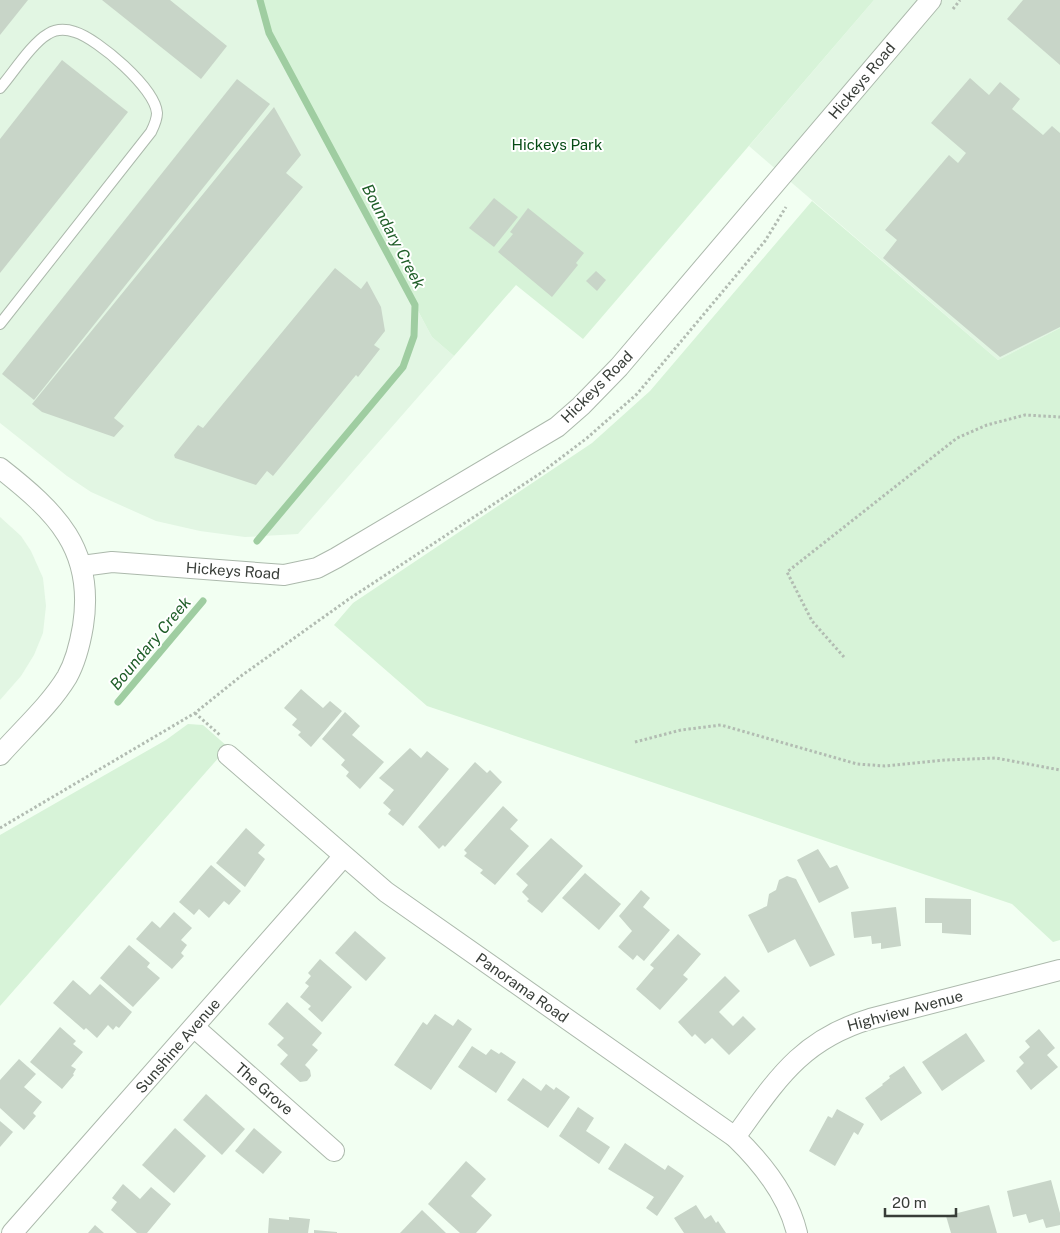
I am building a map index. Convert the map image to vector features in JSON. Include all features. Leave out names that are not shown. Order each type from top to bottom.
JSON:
[{"type":"street","name":"Hickeys Road","points":[[82,566],[112,562],[284,575],[306,571],[336,558],[541,437],[581,406],[619,367],[931,0]]},
{"type":"street","points":[[0,468],[34,495],[54,516],[68,537],[82,566],[84,614],[76,657],[67,676],[55,694],[0,755]]},
{"type":"street","name":"Panorama Road","points":[[228,755],[343,857],[404,905],[735,1137],[765,1170],[787,1206],[797,1233]]},
{"type":"street","name":"Sunshine Avenue","points":[[12,1233],[195,1028],[343,857]]},
{"type":"street","name":"Highview Avenue","points":[[735,1137],[789,1066],[828,1035],[870,1019],[1060,970]]},
{"type":"street","name":"The Grove","points":[[195,1028],[334,1150]]},
{"type":"lane","points":[[0,88],[48,34],[61,30],[76,32],[94,42],[125,68],[151,96],[157,112],[156,121],[151,132],[0,324]]},
{"type":"path","points":[[844,657],[812,621],[787,572],[957,438],[987,425],[1025,415],[1060,417]]},
{"type":"path","points":[[195,713],[230,744],[228,755]]},
{"type":"path","points":[[634,742],[681,730],[721,725],[858,764],[885,766],[946,760],[996,758],[1060,770]]},
{"type":"shaded area","points":[[0,0],[260,0],[269,34],[432,337],[454,356],[298,534],[245,537],[200,531],[156,521],[91,492],[67,476],[0,423]]},
{"type":"shaded area","points":[[874,0],[1060,0],[1060,328],[998,360],[749,146]]},
{"type":"shaded area","points":[[0,517],[21,536],[31,551],[43,578],[46,606],[43,633],[34,655],[21,676],[0,700]]},
{"type":"green space","name":"Hickeys Park","points":[[260,0],[874,0],[583,339],[516,285],[454,356],[432,337],[269,33]]},
{"type":"green space","points":[[812,201],[998,360],[1060,328],[1060,940],[1053,942],[1012,904],[427,706],[334,625],[353,603],[592,443],[650,391]]},
{"type":"green space","points":[[188,724],[203,725],[228,747],[0,1006],[0,835],[166,740]]},
{"type":"building","points":[[0,0],[28,0],[0,35]]},
{"type":"building","points":[[102,0],[170,0],[227,46],[201,79]]},
{"type":"building","points":[[1023,0],[1060,0],[1060,65],[1007,19]]},
{"type":"building","points":[[62,60],[128,112],[0,273],[0,139]]},
{"type":"building","points":[[970,78],[989,95],[1000,82],[1020,99],[1012,109],[1043,135],[1052,126],[1060,133],[1060,327],[1000,357],[883,258],[897,240],[885,230],[949,155],[958,163],[966,153],[931,123]]},
{"type":"building","points":[[237,79],[270,104],[34,400],[2,374]]},
{"type":"building","points":[[274,107],[301,155],[286,173],[303,187],[114,418],[124,426],[114,437],[42,412],[32,404]]},
{"type":"building","points":[[494,198],[518,217],[494,247],[469,228]]},
{"type":"building","points":[[528,208],[584,253],[576,263],[578,265],[552,297],[498,252],[513,234],[510,232]]},
{"type":"building","points":[[335,268],[361,289],[367,281],[381,307],[385,331],[374,345],[380,349],[358,377],[356,375],[273,476],[267,471],[256,485],[175,458],[174,455],[198,425],[203,428]]},
{"type":"building","points":[[596,271],[606,280],[597,291],[586,281]]},
{"type":"building","points":[[301,689],[323,708],[330,701],[342,711],[311,747],[298,735],[301,732],[292,725],[297,719],[284,708]]},
{"type":"building","points":[[345,712],[360,726],[352,735],[384,762],[360,789],[346,776],[349,772],[341,765],[345,760],[322,739]]},
{"type":"building","points":[[410,748],[421,758],[427,751],[449,769],[403,826],[388,814],[391,810],[383,803],[394,790],[379,778]]},
{"type":"building","points":[[475,762],[487,773],[490,770],[502,782],[445,847],[443,845],[439,849],[418,827]]},
{"type":"building","points":[[503,806],[518,820],[510,829],[529,846],[495,885],[480,873],[483,870],[464,856],[467,853],[464,850]]},
{"type":"building","points":[[246,828],[265,845],[258,853],[265,859],[245,887],[216,863]]},
{"type":"building","points":[[551,838],[583,866],[542,913],[527,901],[529,899],[522,892],[528,885],[516,874]]},
{"type":"building","points":[[818,849],[830,868],[837,865],[849,888],[819,903],[797,860]]},
{"type":"building","points":[[211,865],[241,891],[229,905],[224,901],[209,918],[199,909],[194,915],[179,902]]},
{"type":"building","points":[[585,873],[621,904],[599,930],[562,898]]},
{"type":"building","points":[[787,876],[796,879],[835,955],[810,967],[795,939],[768,953],[748,915],[767,906],[769,894],[776,890],[779,880]]},
{"type":"building","points":[[641,890],[650,898],[643,907],[670,930],[644,961],[637,955],[633,960],[618,947],[632,931],[619,916]]},
{"type":"building","points":[[925,898],[971,899],[971,935],[942,933],[942,923],[925,923]]},
{"type":"building","points":[[896,907],[901,946],[881,949],[881,943],[872,944],[871,936],[854,938],[851,912]]},
{"type":"building","points":[[174,912],[192,928],[181,940],[187,945],[181,953],[184,956],[172,969],[136,939],[152,921],[160,928]]},
{"type":"building","points":[[355,931],[386,958],[366,981],[335,953]]},
{"type":"building","points":[[678,934],[701,954],[683,975],[688,979],[660,1010],[636,989],[654,968],[650,965]]},
{"type":"building","points":[[129,945],[150,963],[147,967],[160,978],[133,1007],[100,978]]},
{"type":"building","points":[[320,959],[352,987],[322,1022],[308,1009],[311,1006],[300,997],[309,986],[305,983],[311,976],[308,973]]},
{"type":"building","points":[[725,976],[740,991],[719,1012],[733,1026],[743,1016],[756,1029],[729,1055],[712,1038],[705,1044],[695,1034],[692,1037],[678,1022]]},
{"type":"building","points":[[73,980],[90,995],[100,984],[132,1012],[119,1028],[116,1026],[113,1030],[108,1025],[97,1038],[86,1028],[84,1030],[53,1003]]},
{"type":"building","points":[[287,1002],[322,1033],[312,1045],[318,1050],[305,1065],[310,1070],[311,1076],[307,1081],[300,1082],[280,1064],[288,1055],[277,1045],[284,1038],[268,1024]]},
{"type":"building","points":[[435,1014],[453,1026],[458,1019],[472,1029],[431,1090],[394,1065],[423,1022],[427,1025]]},
{"type":"building","points":[[60,1027],[76,1041],[73,1044],[83,1052],[71,1066],[76,1069],[74,1075],[62,1089],[30,1062]]},
{"type":"building","points":[[1039,1029],[1055,1048],[1047,1055],[1058,1067],[1031,1090],[1016,1071],[1024,1063],[1019,1057],[1030,1047],[1025,1041]]},
{"type":"building","points":[[966,1033],[985,1061],[942,1091],[922,1062]]},
{"type":"building","points":[[472,1046],[486,1055],[491,1049],[499,1054],[501,1052],[516,1062],[496,1093],[458,1067]]},
{"type":"building","points":[[19,1059],[36,1074],[24,1087],[42,1102],[33,1113],[36,1116],[24,1130],[0,1108],[0,1080]]},
{"type":"building","points":[[904,1066],[922,1093],[881,1121],[865,1098],[883,1085],[890,1078],[889,1076]]},
{"type":"building","points":[[523,1078],[541,1091],[546,1084],[554,1090],[556,1087],[570,1097],[548,1128],[507,1100]]},
{"type":"building","points":[[206,1094],[245,1129],[222,1155],[183,1120]]},
{"type":"building","points":[[578,1107],[594,1118],[586,1131],[610,1147],[599,1164],[559,1136]]},
{"type":"building","points":[[837,1109],[864,1124],[858,1135],[854,1132],[835,1166],[809,1151],[828,1116],[832,1118]]},
{"type":"building","points":[[0,1121],[13,1132],[0,1147]]},
{"type":"building","points":[[175,1128],[206,1156],[174,1193],[142,1165]]},
{"type":"building","points":[[254,1128],[282,1152],[263,1174],[235,1151]]},
{"type":"building","points":[[625,1143],[665,1170],[668,1165],[684,1176],[657,1216],[646,1208],[654,1197],[608,1169]]},
{"type":"building","points":[[466,1161],[486,1179],[471,1196],[492,1215],[476,1233],[460,1233],[428,1204]]},
{"type":"building","points":[[1051,1180],[1060,1213],[1060,1225],[1046,1228],[1043,1219],[1029,1223],[1026,1214],[1013,1217],[1007,1191]]},
{"type":"building","points":[[123,1184],[140,1199],[151,1187],[171,1204],[147,1233],[137,1233],[111,1210],[117,1202],[112,1198]]},
{"type":"building","points":[[696,1205],[705,1219],[711,1215],[716,1223],[718,1221],[726,1233],[684,1233],[674,1218]]},
{"type":"building","points":[[989,1205],[997,1233],[951,1233],[946,1216]]},
{"type":"building","points":[[422,1210],[446,1233],[400,1233]]},
{"type":"building","points":[[289,1217],[310,1219],[308,1233],[268,1233],[269,1218],[289,1220]]},
{"type":"building","points":[[95,1225],[104,1233],[88,1233]]},
{"type":"building","points":[[314,1230],[337,1232],[337,1233],[314,1233]]},
{"type":"waterway","name":"Boundary Creek","points":[[257,541],[403,367],[414,336],[415,305],[269,33],[260,0]]},
{"type":"waterway","name":"Boundary Creek","points":[[118,702],[203,601]]}]
